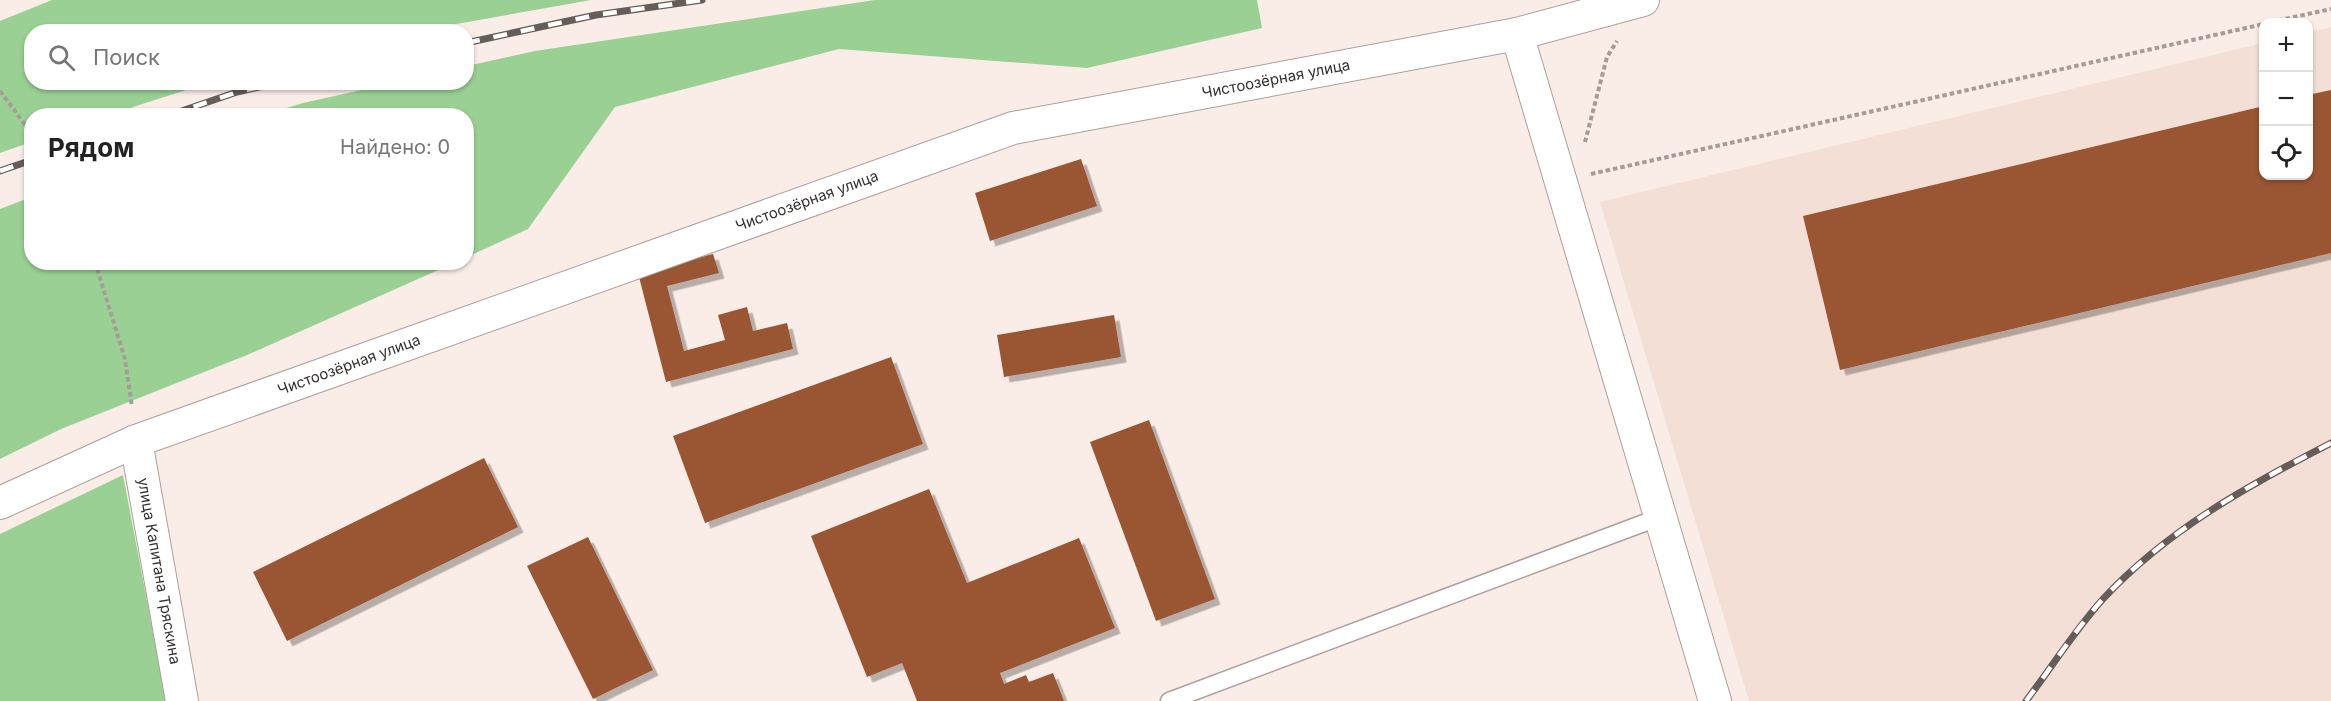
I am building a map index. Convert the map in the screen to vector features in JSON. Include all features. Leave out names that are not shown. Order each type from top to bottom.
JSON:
[{"type":"street","name":"Чистоозёрная улица","points":[[0,503],[136,441],[1013,128],[1517,34],[1643,0]]},
{"type":"street","points":[[1517,34],[1715,701]]},
{"type":"street","name":"улица Капитана Тряскина","points":[[136,441],[182,701]]},
{"type":"lane","points":[[1169,701],[1660,517]]},
{"type":"path","points":[[2289,18],[2331,9]]},
{"type":"path","points":[[1587,175],[2259,25]]},
{"type":"path","points":[[1584,144],[1606,57],[1620,38]]},
{"type":"path","points":[[0,91],[24,123]]},
{"type":"path","points":[[97,270],[125,359],[136,441]]},
{"type":"shaded area","points":[[2331,27],[2331,701],[1749,701],[1600,202],[2259,44],[2259,180],[2313,180],[2313,31]]},
{"type":"green space","points":[[52,0],[591,0],[456,24],[24,24],[24,90],[186,90],[130,108],[24,108],[24,144],[0,153],[0,21]]},
{"type":"green space","points":[[875,0],[1257,0],[1262,28],[1087,68],[839,49],[615,107],[528,229],[474,254],[474,108],[286,108],[362,90],[474,90],[474,64],[535,51]]},
{"type":"green space","points":[[24,200],[24,270],[438,270],[247,355],[61,429],[0,459],[0,209]]},
{"type":"green space","points":[[123,475],[166,701],[0,701],[0,534]]},
{"type":"building","points":[[2331,90],[2331,253],[1840,370],[1803,216],[2259,107],[2259,180],[2313,180],[2313,94]]},
{"type":"building","points":[[1081,159],[1097,206],[990,241],[975,193]]},
{"type":"building","points":[[713,254],[719,273],[667,286],[684,351],[725,340],[718,315],[747,307],[753,331],[787,323],[793,349],[666,382],[638,273]]},
{"type":"building","points":[[1114,315],[1121,357],[1004,377],[997,335]]},
{"type":"building","points":[[891,357],[923,444],[705,523],[673,436]]},
{"type":"building","points":[[1149,420],[1215,599],[1156,621],[1090,442]]},
{"type":"building","points":[[484,458],[518,527],[287,641],[253,572]]},
{"type":"building","points":[[929,489],[967,583],[1079,538],[1115,628],[1000,673],[1004,684],[1026,675],[1029,682],[1053,673],[1064,701],[917,701],[902,663],[867,677],[811,536]]},
{"type":"building","points":[[588,537],[653,670],[593,699],[527,566]]},
{"type":"railway","points":[[474,41],[596,15],[702,0]]},
{"type":"railway","points":[[190,108],[246,90]]},
{"type":"railway","points":[[0,171],[24,163]]},
{"type":"railway","points":[[2026,701],[2103,599],[2154,551],[2210,511],[2270,475],[2331,443]]}]
